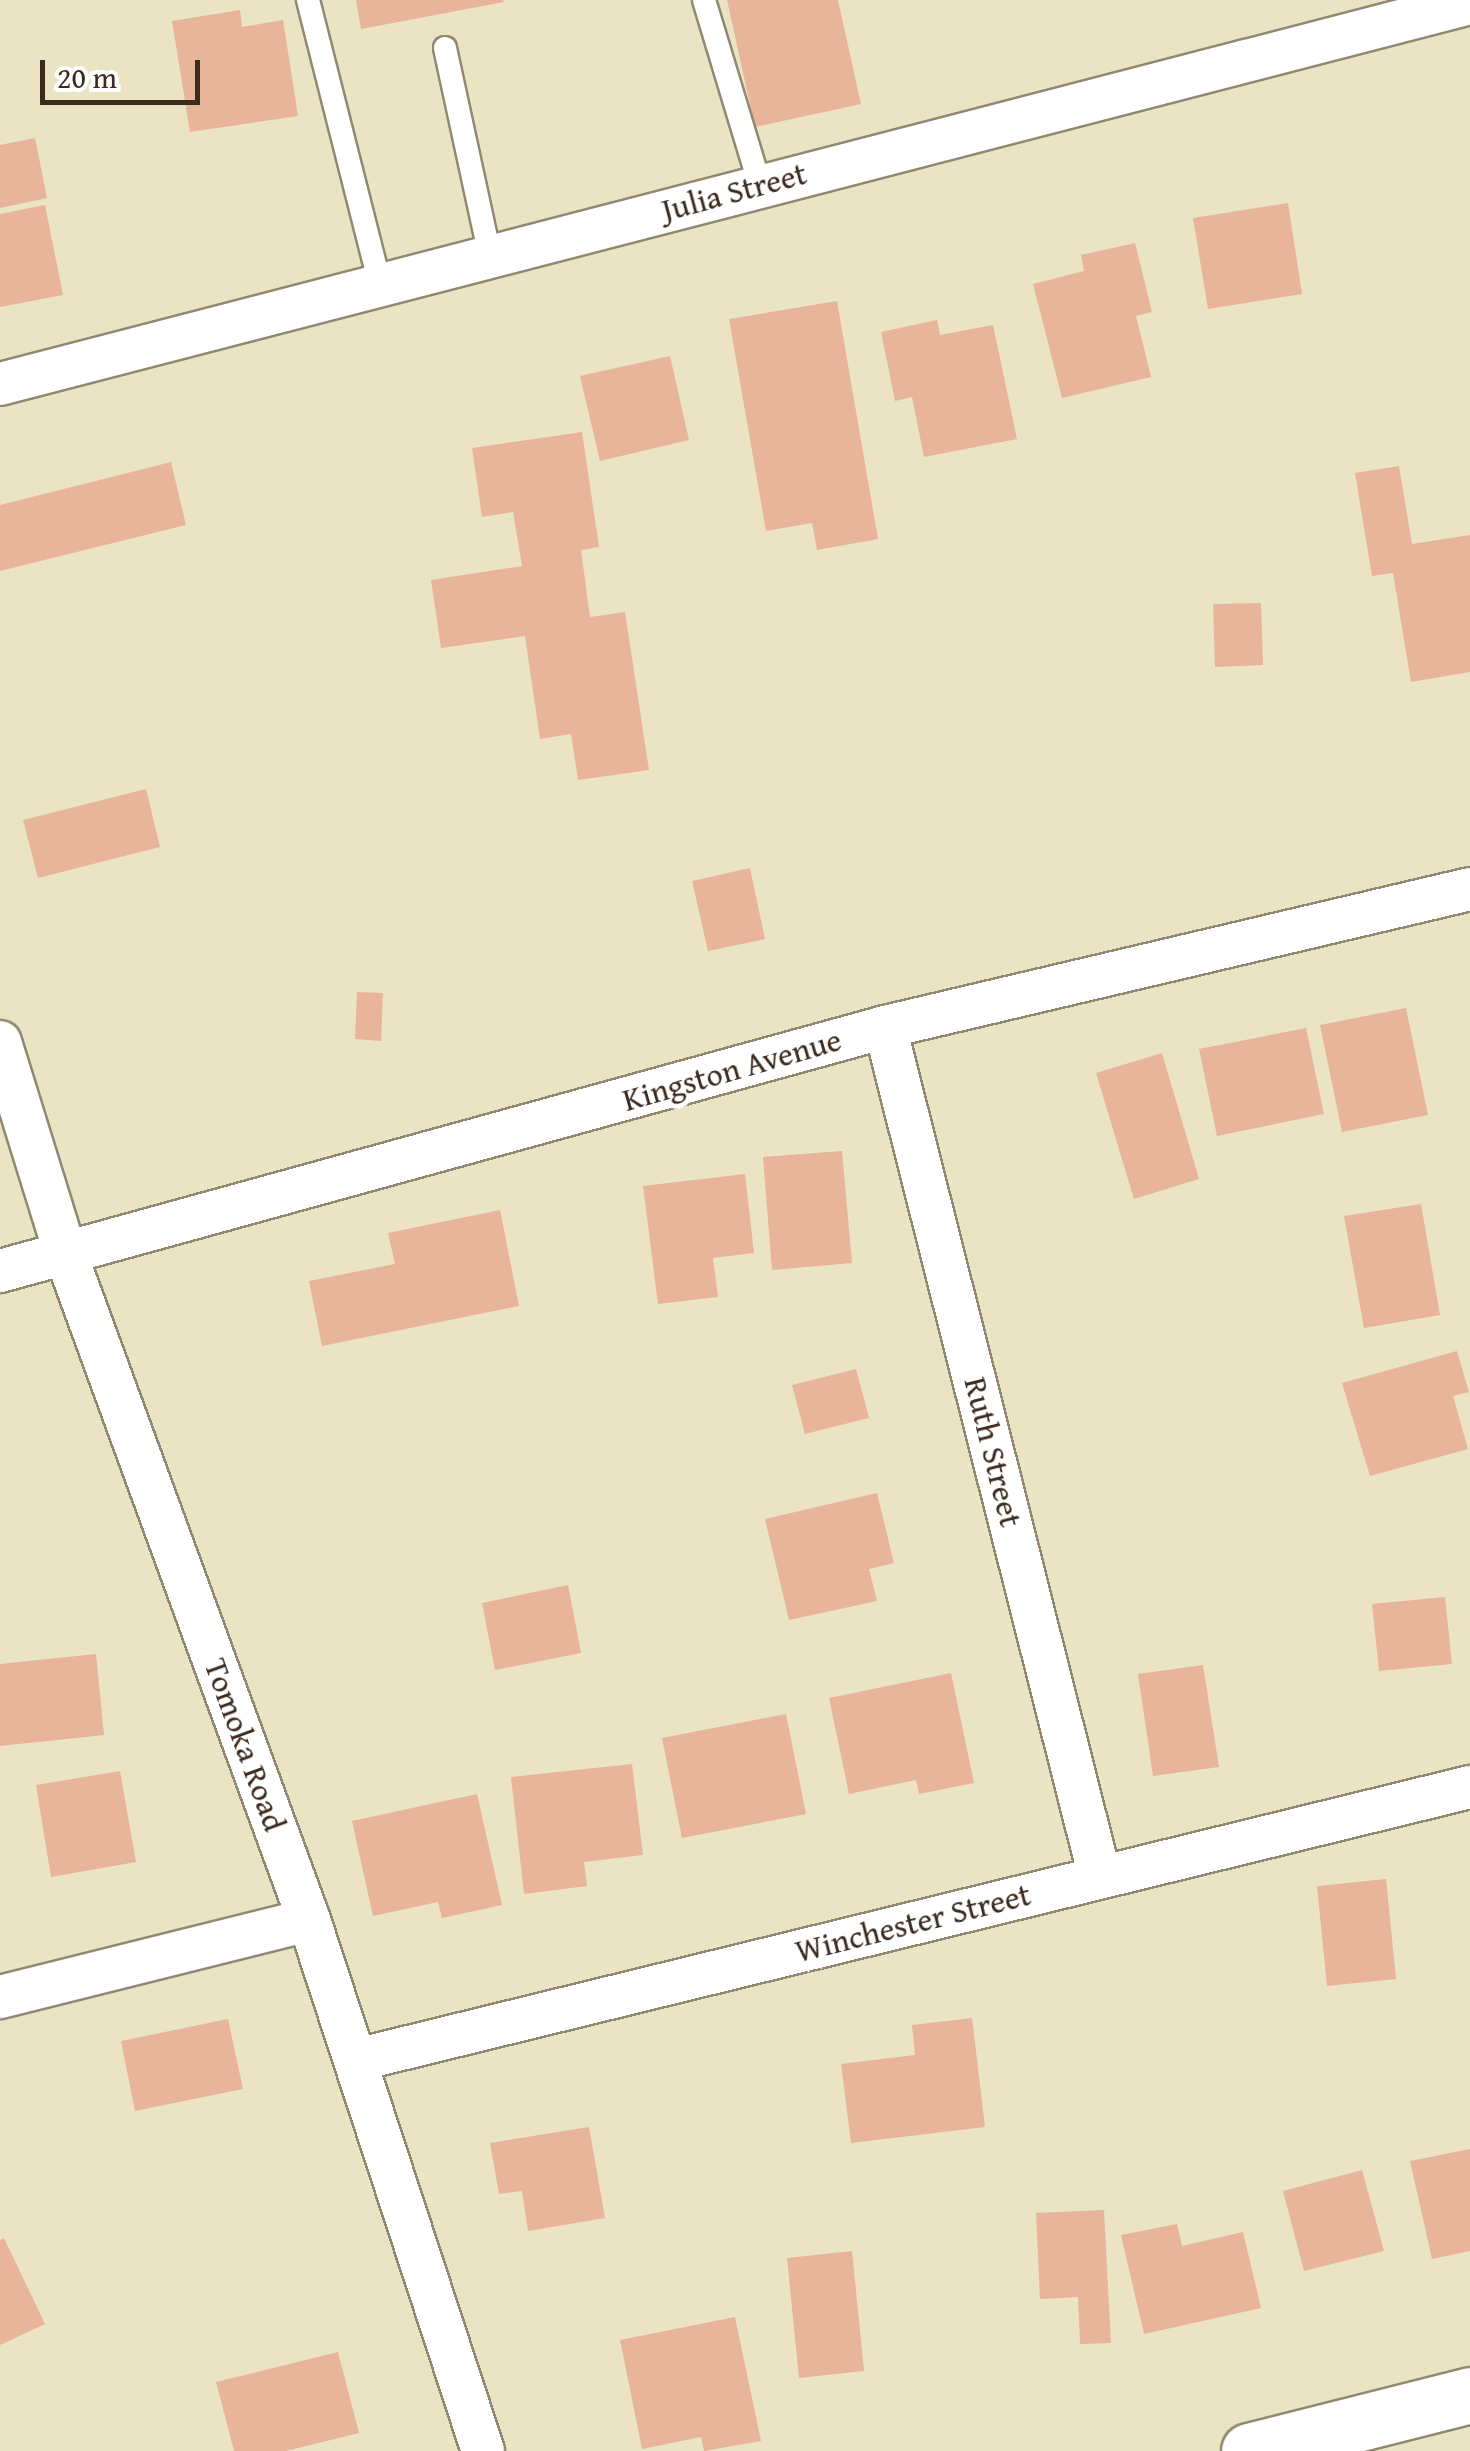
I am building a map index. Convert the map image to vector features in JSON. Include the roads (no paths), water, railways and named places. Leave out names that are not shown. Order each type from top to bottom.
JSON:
[{"type":"street","name":"Julia Street","points":[[0,384],[1470,3]]},
{"type":"street","name":"Kingston Avenue","points":[[0,1271],[885,1028],[1467,903]]},
{"type":"street","name":"Ruth Street","points":[[885,1028],[1100,1877]]},
{"type":"street","name":"Tomoka Road","points":[[0,1042],[66,1254],[309,1920],[483,2451]]},
{"type":"street","name":"Winchester Street","points":[[356,2060],[1470,1786]]},
{"type":"street","points":[[0,1997],[309,1920]]},
{"type":"street","points":[[1249,2451],[1470,2395]]},
{"type":"lane","points":[[308,0],[380,284]]},
{"type":"lane","points":[[704,0],[760,185]]},
{"type":"lane","points":[[445,48],[490,256]]}]
